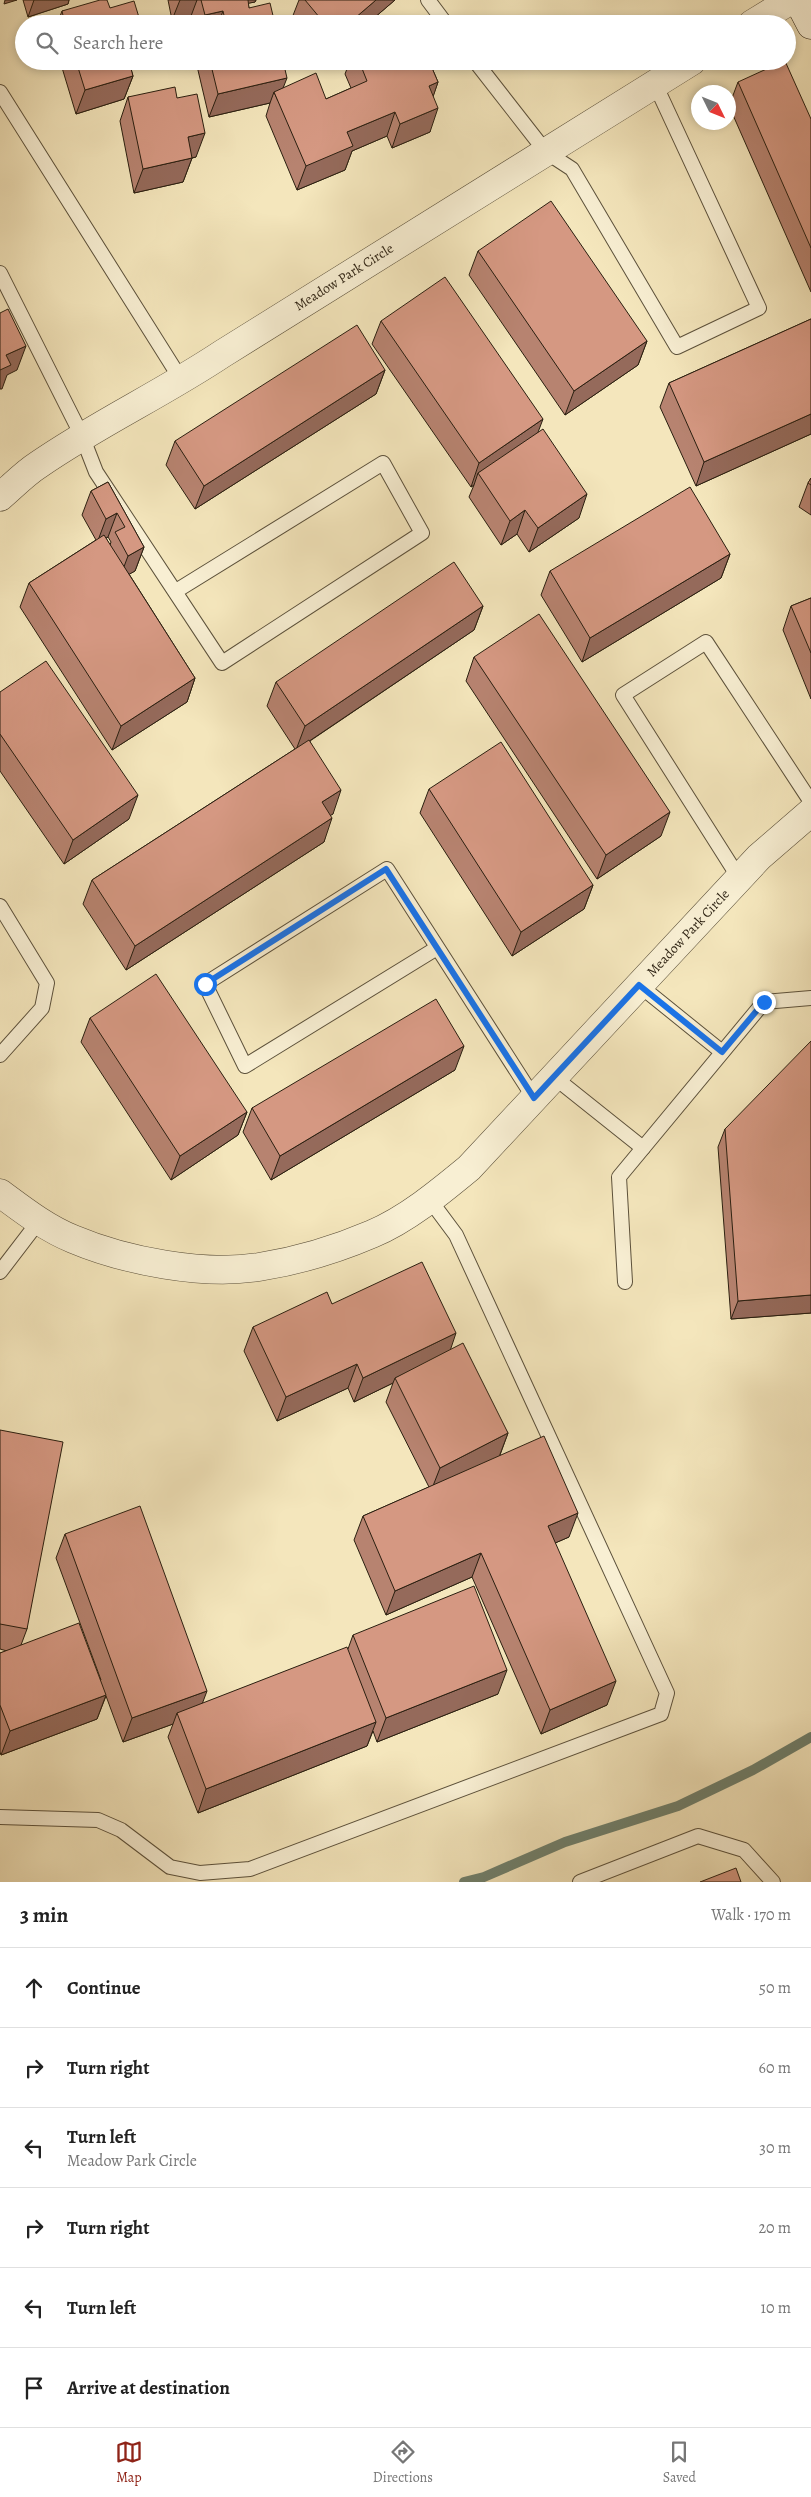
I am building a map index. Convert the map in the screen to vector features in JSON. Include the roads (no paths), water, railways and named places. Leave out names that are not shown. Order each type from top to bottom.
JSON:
[{"type":"street","points":[[766,15],[790,0]]},
{"type":"street","points":[[798,0],[811,25]]},
{"type":"street","name":"Meadow Park Circle","points":[[0,497],[36,466],[82,436],[182,381],[230,348],[678,70]]},
{"type":"street","name":"Meadow Park Circle","points":[[0,1193],[39,1221],[73,1239],[123,1256],[195,1268],[258,1267],[322,1253],[374,1234],[430,1200],[469,1168],[759,856],[811,812]]},
{"type":"lane","points":[[428,0],[439,15]]},
{"type":"lane","points":[[482,70],[546,152],[572,169],[677,347],[759,308],[655,84]]},
{"type":"lane","points":[[0,92],[182,381]]},
{"type":"lane","points":[[0,273],[82,436],[96,472],[222,663],[422,533],[383,463],[176,591]]},
{"type":"lane","points":[[739,878],[623,695],[706,642],[811,802]]},
{"type":"lane","points":[[437,948],[245,1066],[205,984],[386,869],[534,1098]]},
{"type":"lane","points":[[0,906],[47,983],[42,1008],[0,1055]]},
{"type":"lane","points":[[639,985],[722,1052]]},
{"type":"lane","points":[[625,1282],[619,1177],[764,1002],[811,998]]},
{"type":"lane","points":[[554,1077],[643,1148]]},
{"type":"lane","points":[[0,1817],[98,1820],[121,1830],[170,1868],[200,1873],[250,1869],[661,1714],[667,1693],[456,1235],[430,1200]]},
{"type":"lane","points":[[0,1272],[39,1221]]},
{"type":"lane","points":[[580,1882],[698,1836],[744,1850],[772,1882]]},
{"type":"waterway","points":[[464,1882],[484,1877],[565,1842],[678,1806],[753,1770],[811,1737]]}]
